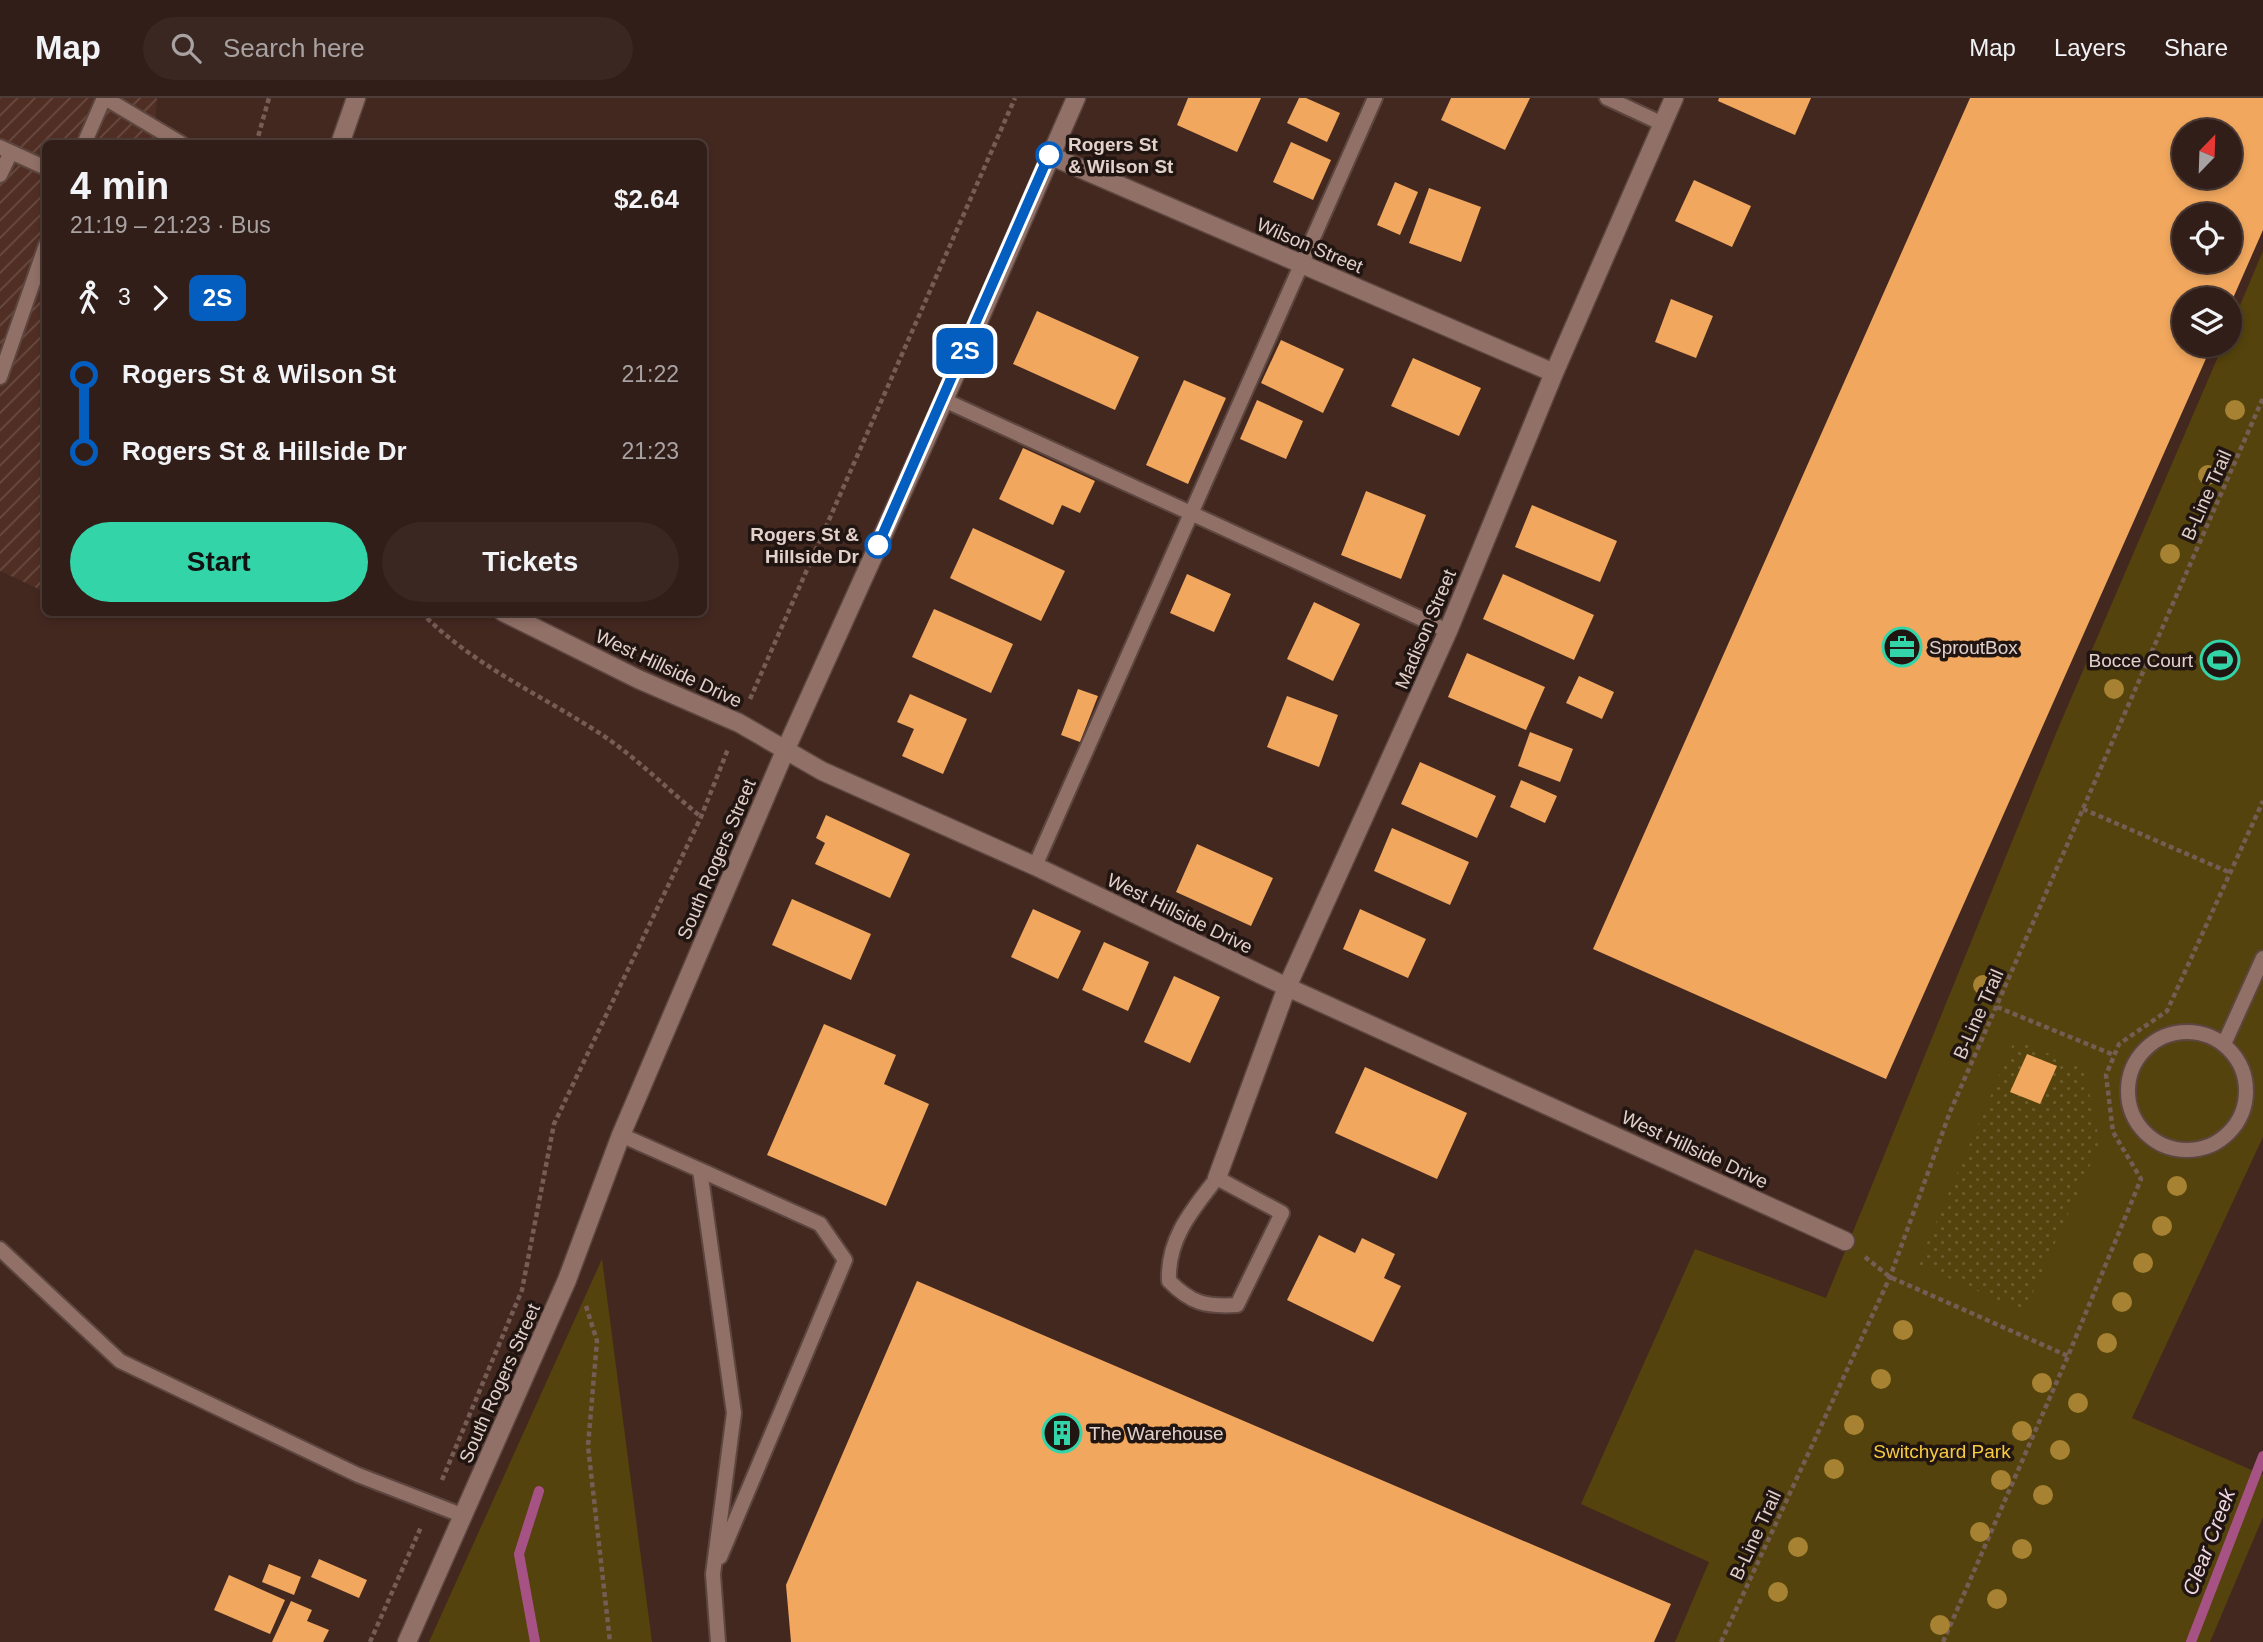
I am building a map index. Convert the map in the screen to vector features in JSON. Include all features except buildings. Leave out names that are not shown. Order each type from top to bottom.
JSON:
[{"type":"street","points":[[341,140],[356,98]]},
{"type":"street","name":"South Rogers Street","points":[[407,1642],[567,1280],[621,1135],[785,751],[944,400],[1076,98]]},
{"type":"street","name":"Madison Street","points":[[1217,1178],[1287,987],[1448,631],[1554,373],[1674,98]]},
{"type":"street","name":"Wilson Street","points":[[1049,155],[1554,373]]},
{"type":"street","name":"West Hillside Drive","points":[[511,616],[638,679],[739,723],[822,771],[1035,866],[1287,987],[1845,1241]]},
{"type":"lane","points":[[86,140],[105,98],[175,140]]},
{"type":"lane","points":[[1035,866],[1376,98]]},
{"type":"lane","points":[[1607,98],[1663,124]]},
{"type":"lane","points":[[0,175],[6,150],[42,166]]},
{"type":"lane","points":[[0,377],[42,256]]},
{"type":"lane","points":[[944,400],[1448,631]]},
{"type":"lane","points":[[2224,1044],[2263,958]]},
{"type":"lane","points":[[2187,1031],[2207,1034],[2224,1044],[2238,1059],[2245,1077],[2247,1097],[2241,1116],[2229,1133],[2213,1144],[2194,1150],[2174,1149],[2156,1142],[2141,1129],[2131,1113],[2127,1093],[2129,1074],[2137,1057],[2151,1043],[2168,1033],[2187,1031]]},
{"type":"lane","points":[[621,1135],[820,1224],[845,1260],[713,1574]]},
{"type":"lane","points":[[700,1170],[734,1413],[713,1574],[719,1642]]},
{"type":"lane","points":[[1217,1178],[1282,1213],[1237,1305],[1214,1307],[1186,1298],[1169,1282],[1168,1259],[1188,1215],[1217,1178]]},
{"type":"lane","points":[[0,1249],[120,1361],[358,1475],[464,1516]]},
{"type":"path","points":[[257,140],[269,98]]},
{"type":"path","points":[[370,1642],[522,1290],[554,1124],[701,817],[739,723],[1014,98]]},
{"type":"path","name":"B-Line Trail","points":[[1721,1642],[1890,1277],[1950,1111],[2263,398]]},
{"type":"path","points":[[426,616],[467,652],[515,684],[596,730],[701,817]]},
{"type":"path","points":[[1943,1642],[2068,1356],[2141,1179],[2113,1132],[2106,1075],[2119,1044],[2167,1011],[2263,800]]},
{"type":"path","points":[[2083,809],[2231,873]]},
{"type":"path","points":[[1997,1007],[2114,1055]]},
{"type":"path","points":[[1890,1277],[2068,1356]]},
{"type":"path","points":[[567,1280],[588,1308],[597,1341],[588,1446],[610,1642]]},
{"type":"shaded area","points":[[0,98],[157,98],[153,140],[42,140],[42,591],[0,571]]},
{"type":"green space","name":"Switchyard Park","points":[[2263,251],[2263,1137],[2132,1418],[2263,1475],[2263,1517],[2210,1642],[1675,1642],[1709,1562],[1581,1504],[1695,1249],[1826,1298],[2057,731],[2218,357],[2242,357],[2242,301]]},
{"type":"green space","points":[[2015,1039],[2084,1069],[2100,1143],[2024,1312],[1918,1264]]},
{"type":"green space","points":[[602,1259],[652,1642],[429,1642]]},
{"type":"waterway","name":"Clear Creek","points":[[2191,1642],[2263,1456]]},
{"type":"waterway","points":[[535,1642],[519,1554],[539,1491]]},
{"type":"bus line","name":"2S","points":[[878,545],[944,400],[1049,155]]},
{"type":"place","name":"Rogers St & Wilson St","points":[[1049,155]]},
{"type":"place","name":"Rogers St & Hillside Dr","points":[[878,545]]},
{"type":"place","name":"SproutBox","points":[[1902,647]]},
{"type":"place","name":"Bocce Court","points":[[2220,660]]},
{"type":"place","name":"The Warehouse","points":[[1062,1433]]}]
